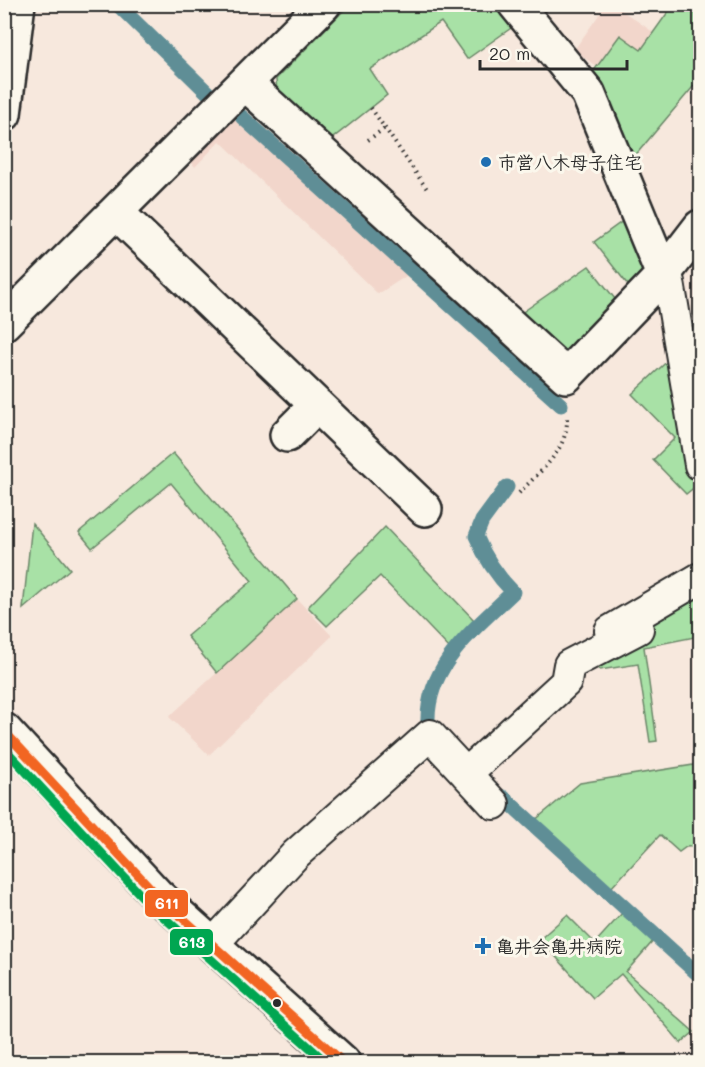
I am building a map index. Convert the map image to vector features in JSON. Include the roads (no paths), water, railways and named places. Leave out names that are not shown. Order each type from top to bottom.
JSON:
[{"type":"street","points":[[4,114],[18,4]]},
{"type":"street","points":[[4,323],[324,4]]},
{"type":"street","points":[[515,4],[588,93],[663,275]]},
{"type":"street","points":[[245,83],[566,376],[663,275],[700,227]]},
{"type":"street","points":[[116,212],[425,509]]},
{"type":"street","points":[[287,435],[317,405]]},
{"type":"street","points":[[4,730],[157,895],[343,1062]]},
{"type":"lane","points":[[663,275],[669,282],[700,465]]},
{"type":"lane","points":[[589,643],[700,578]]},
{"type":"lane","points":[[466,774],[566,682],[569,665],[638,629]]},
{"type":"lane","points":[[212,945],[296,854],[430,735],[494,804]]},
{"type":"waterway","points":[[117,4],[210,95]]},
{"type":"waterway","points":[[242,117],[561,405]]},
{"type":"waterway","points":[[428,723],[435,683],[444,666],[469,634],[513,592],[492,566],[476,536],[482,521],[507,487]]},
{"type":"waterway","points":[[503,797],[700,976]]},
{"type":"place","name":"市営八木母子住宅","points":[[486,162]]},
{"type":"place","name":"亀井会亀井病院","points":[[483,946]]}]
